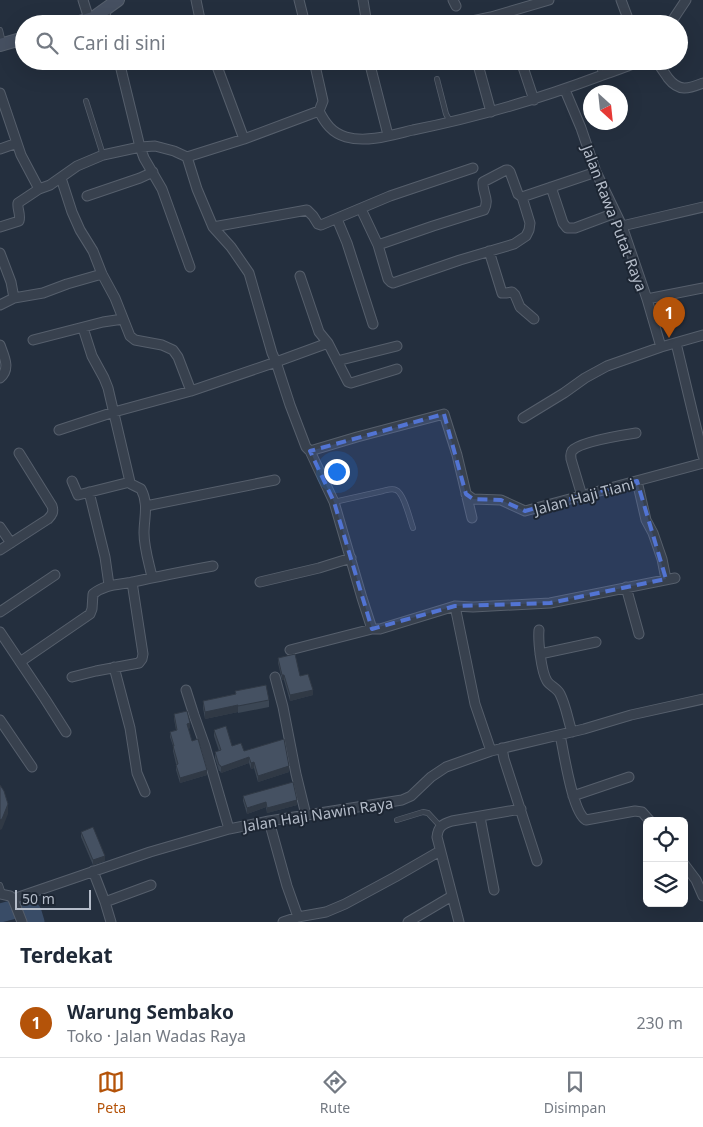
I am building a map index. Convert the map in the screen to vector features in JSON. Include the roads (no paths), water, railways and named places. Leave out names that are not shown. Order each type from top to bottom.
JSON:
[{"type":"street","points":[[83,0],[88,15]]},
{"type":"street","points":[[96,15],[118,0]]},
{"type":"street","points":[[196,0],[199,15]]},
{"type":"street","points":[[299,0],[303,15]]},
{"type":"street","points":[[363,0],[366,15]]},
{"type":"street","points":[[501,15],[549,0]]},
{"type":"street","points":[[621,0],[627,15]]},
{"type":"street","points":[[676,15],[686,0]]},
{"type":"street","points":[[104,10],[105,15]]},
{"type":"street","points":[[2,44],[15,40]]},
{"type":"street","points":[[121,70],[140,147],[144,158],[162,189],[190,267]]},
{"type":"street","points":[[218,70],[244,139]]},
{"type":"street","points":[[0,228],[19,221],[18,203],[39,189],[50,185],[77,166],[103,155],[140,147],[155,146],[188,157],[244,139],[319,111],[323,101],[316,70]]},
{"type":"street","points":[[371,70],[388,135]]},
{"type":"street","points":[[479,70],[491,112]]},
{"type":"street","points":[[524,70],[534,100]]},
{"type":"street","points":[[319,111],[326,124],[334,131],[343,136],[361,139],[451,122],[491,112],[565,90],[617,70]]},
{"type":"street","points":[[663,70],[674,86],[688,88],[703,83]]},
{"type":"street","name":"Jalan Rawa Putat Raya","points":[[565,90],[581,128],[596,172],[622,226],[661,347]]},
{"type":"street","points":[[0,93],[21,155],[39,189]]},
{"type":"street","points":[[0,149],[17,142]]},
{"type":"street","points":[[188,157],[197,189],[213,227],[232,247],[249,273],[272,354],[290,405],[306,447],[310,451],[334,502],[372,629]]},
{"type":"street","points":[[213,227],[307,210],[314,216],[316,223],[319,225],[390,196],[473,168]]},
{"type":"street","points":[[361,209],[378,246],[388,279],[393,283],[514,244],[526,236],[530,223],[522,197],[518,194],[510,172],[506,170],[483,182],[482,185],[487,200],[484,210],[378,246]]},
{"type":"street","points":[[87,196],[153,172]]},
{"type":"street","points":[[522,197],[596,172]]},
{"type":"street","points":[[61,178],[72,212],[115,298],[130,336],[135,340],[162,345],[173,350],[178,357],[191,391]]},
{"type":"street","points":[[551,187],[563,223],[567,228],[575,228],[615,213]]},
{"type":"street","points":[[622,226],[703,207]]},
{"type":"street","points":[[337,219],[347,243],[373,324]]},
{"type":"street","points":[[489,251],[502,293],[512,292],[520,307],[534,319]]},
{"type":"street","points":[[0,253],[11,282],[14,298]]},
{"type":"street","points":[[0,305],[14,298],[43,293],[102,274]]},
{"type":"street","points":[[300,276],[319,332],[328,343],[347,380],[351,384],[397,369]]},
{"type":"street","points":[[647,299],[703,288]]},
{"type":"street","points":[[33,340],[102,322],[123,319]]},
{"type":"street","points":[[83,328],[92,356],[108,388],[130,482],[141,490],[145,498],[145,546],[152,577]]},
{"type":"street","points":[[524,418],[585,378],[607,366],[703,335]]},
{"type":"street","points":[[59,430],[114,412],[191,391],[328,343]]},
{"type":"street","points":[[676,343],[703,456]]},
{"type":"street","points":[[0,345],[7,369],[0,378]]},
{"type":"street","points":[[337,361],[396,346]]},
{"type":"street","points":[[310,451],[444,414],[457,455],[472,518]]},
{"type":"street","points":[[582,496],[571,459],[572,451],[577,447],[598,441],[636,433]]},
{"type":"street","points":[[0,550],[48,519],[53,511],[52,506],[19,453]]},
{"type":"street","name":"Jalan Haji Tiani","points":[[466,494],[473,499],[501,500],[525,511],[703,463]]},
{"type":"street","points":[[146,506],[275,480]]},
{"type":"street","points":[[72,481],[78,495],[130,482]]},
{"type":"street","points":[[290,650],[389,626],[455,606],[473,607],[550,602],[671,578],[646,520],[637,481]]},
{"type":"street","points":[[89,492],[105,557],[109,585]]},
{"type":"street","points":[[0,527],[11,543]]},
{"type":"street","points":[[260,582],[319,568],[351,558]]},
{"type":"street","points":[[20,662],[90,614],[93,594],[109,585],[213,566]]},
{"type":"street","points":[[0,612],[55,575]]},
{"type":"street","points":[[72,677],[139,662],[142,659],[143,654],[132,582]]},
{"type":"street","points":[[626,587],[639,634]]},
{"type":"street","points":[[455,606],[475,704],[491,751]]},
{"type":"street","points":[[539,630],[540,654],[545,678],[560,693],[572,732]]},
{"type":"street","points":[[0,633],[46,699],[66,732]]},
{"type":"street","points":[[540,654],[596,642]]},
{"type":"street","points":[[114,667],[130,728],[137,773],[146,792]]},
{"type":"street","points":[[275,677],[284,707],[296,774],[306,815]]},
{"type":"street","points":[[186,690],[208,754],[229,829]]},
{"type":"street","name":"Jalan Haji Nawin Raya","points":[[14,902],[94,871],[150,852],[229,829],[402,800],[411,796],[431,777],[446,767],[491,751],[572,732],[631,715],[703,699]]},
{"type":"street","points":[[0,720],[32,767]]},
{"type":"street","points":[[560,735],[573,796],[582,818],[586,820],[635,811],[642,812],[646,817]]},
{"type":"street","points":[[502,748],[537,861]]},
{"type":"street","points":[[573,796],[628,778]]},
{"type":"street","points":[[459,922],[437,838],[440,826],[452,821],[521,810]]},
{"type":"street","points":[[480,817],[494,890]]},
{"type":"street","points":[[269,821],[287,886],[301,917]]},
{"type":"street","points":[[283,922],[326,912],[345,904],[440,851]]},
{"type":"street","points":[[688,869],[696,880],[703,896]]},
{"type":"street","points":[[94,871],[111,922]]},
{"type":"street","points":[[105,902],[151,884]]},
{"type":"street","points":[[1,891],[10,896],[21,919]]},
{"type":"street","points":[[408,922],[452,896]]},
{"type":"lane","points":[[0,30],[2,44]]},
{"type":"lane","points":[[600,70],[602,76]]},
{"type":"lane","points":[[437,79],[446,114],[451,122]]},
{"type":"lane","points":[[86,102],[103,155]]},
{"type":"lane","points":[[334,502],[392,489],[397,490],[402,494],[413,528]]},
{"type":"lane","points":[[397,820],[423,812],[428,813],[440,826]]},
{"type":"waterway","points":[[0,913],[27,906],[32,912],[35,922]]},
{"type":"place","name":"Warung Sembako","points":[[669,338]]}]
